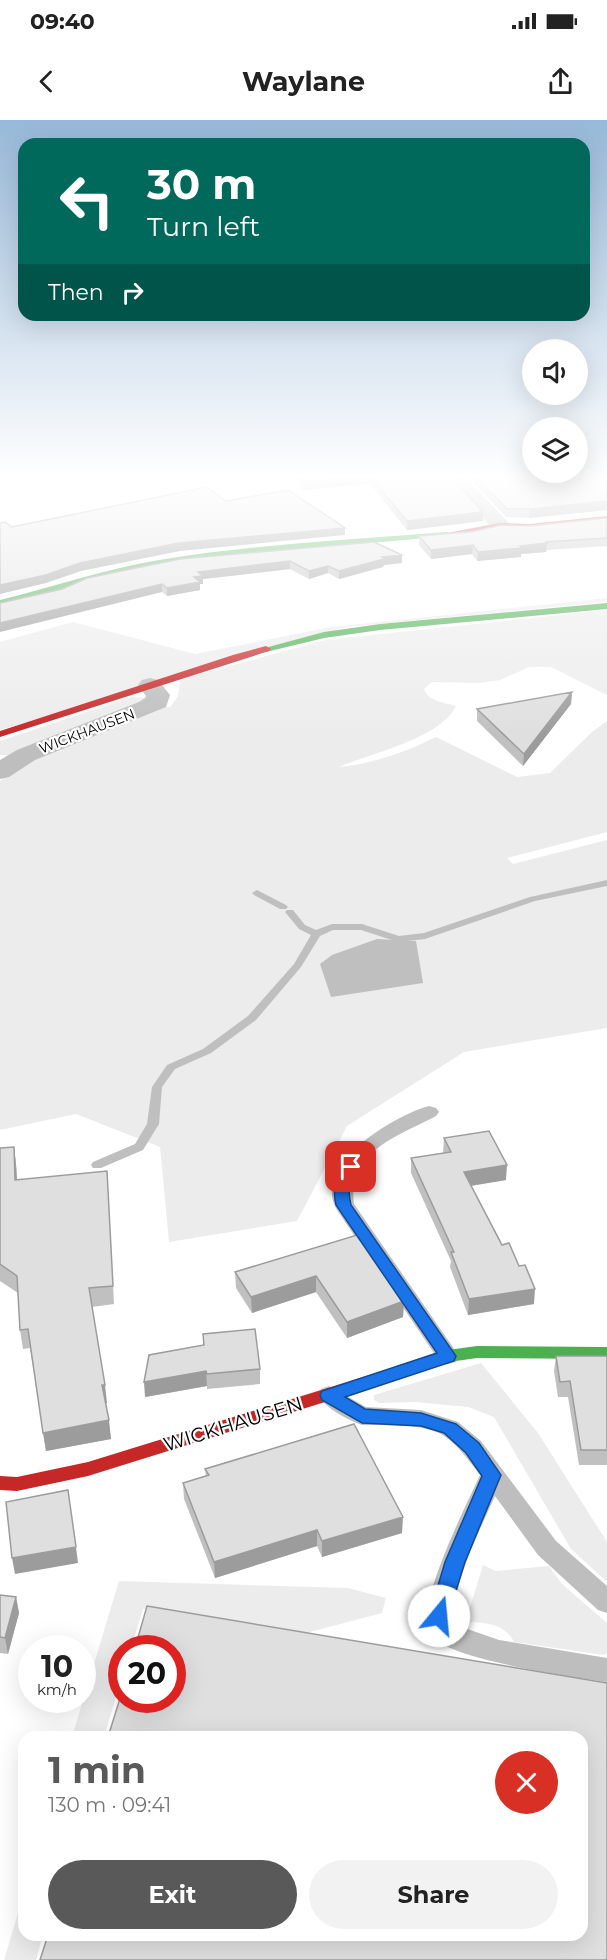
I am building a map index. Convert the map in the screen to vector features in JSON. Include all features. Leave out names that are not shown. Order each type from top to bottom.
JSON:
[{"type":"street","points":[[0,603],[54,590],[81,579],[161,563]]},
{"type":"street","points":[[0,735],[236,657],[332,634],[380,627],[607,606]]},
{"type":"street","name":"WICKHAUSEN","points":[[0,771],[26,755],[157,702],[158,694],[150,685]]},
{"type":"street","name":"WICKHAUSEN","points":[[0,1483],[17,1484],[88,1469],[448,1356],[477,1352],[607,1353]]},
{"type":"lane","points":[[429,1112],[374,1143],[357,1156],[345,1177],[340,1192],[344,1205],[448,1356]]},
{"type":"lane","points":[[329,1395],[362,1416],[421,1419],[450,1428],[473,1448],[547,1548],[607,1602]]},
{"type":"lane","points":[[492,1475],[455,1562],[439,1616],[440,1630],[459,1640],[544,1661],[607,1670]]},
{"type":"shaded area","points":[[607,598],[607,602],[347,627],[0,730],[0,642],[73,622],[195,654],[331,627]]},
{"type":"shaded area","points":[[607,610],[607,695],[551,667],[529,667],[500,680],[479,683],[432,682],[424,689],[429,697],[456,706],[448,718],[404,744],[339,767],[389,756],[436,737],[517,777],[550,773],[592,732],[607,721],[607,832],[507,858],[513,864],[607,840],[607,1028],[464,1052],[347,1126],[297,1221],[169,1242],[160,1147],[76,1114],[0,1130],[0,781],[21,764],[164,707],[170,707],[178,696],[180,681],[189,677],[325,640]]},
{"type":"shaded area","points":[[131,697],[144,698],[144,702],[16,755],[0,755],[0,741]]},
{"type":"shaded area","points":[[377,939],[416,941],[423,983],[331,997],[320,964],[332,955]]},
{"type":"shaded area","points":[[481,1363],[538,1433],[607,1542],[607,1582],[571,1549],[494,1417],[468,1407],[415,1402],[379,1403],[374,1400],[374,1395]]},
{"type":"shaded area","points":[[483,1565],[496,1571],[549,1566],[562,1584],[607,1623],[607,1653],[604,1655],[514,1642],[510,1635],[500,1627],[466,1621]]},
{"type":"shaded area","points":[[119,1581],[348,1588],[386,1598],[382,1613],[306,1633],[143,1609],[135,1635],[108,1635],[108,1713],[111,1713],[106,1731],[74,1731],[79,1713],[96,1713],[96,1657]]},
{"type":"shaded area","points":[[18,1913],[18,1941],[41,1941],[36,1960],[4,1960]]},
{"type":"building","points":[[0,563],[81,563],[46,575],[0,585]]},
{"type":"building","points":[[161,563],[274,563],[198,572],[203,576],[194,577],[200,582],[167,588],[162,584],[0,623],[0,603],[62,589],[87,578]]},
{"type":"building","points":[[294,563],[370,563],[339,571],[328,566],[309,571]]},
{"type":"building","points":[[572,692],[524,754],[477,709]]},
{"type":"building","points":[[489,1131],[507,1165],[464,1172],[502,1245],[509,1243],[519,1266],[525,1265],[535,1289],[469,1299],[451,1252],[454,1252],[411,1158],[451,1152],[444,1138]]},
{"type":"building","points":[[14,1147],[15,1180],[107,1171],[113,1286],[89,1288],[109,1420],[43,1433],[28,1329],[20,1330],[17,1276],[0,1264],[0,1148]]},
{"type":"building","points":[[357,1235],[404,1301],[347,1322],[316,1276],[251,1297],[235,1272]]},
{"type":"building","points":[[255,1329],[260,1369],[207,1374],[206,1371],[144,1382],[149,1355],[204,1345],[203,1334]]},
{"type":"building","points":[[556,1356],[607,1356],[607,1450],[581,1450],[570,1381],[560,1382]]},
{"type":"building","points":[[354,1424],[403,1517],[322,1541],[317,1530],[214,1562],[183,1483],[209,1475],[205,1469]]},
{"type":"building","points":[[68,1490],[76,1547],[12,1558],[6,1502]]},
{"type":"building","points":[[0,1595],[16,1597],[5,1638],[0,1637]]},
{"type":"building","points":[[147,1606],[607,1683],[607,1960],[40,1960],[46,1941],[588,1941],[588,1731],[110,1731],[115,1713],[186,1713],[186,1635],[139,1635]]},
{"type":"waterway","points":[[316,934],[332,927],[362,927],[398,939],[425,936],[533,899],[607,883]]},
{"type":"waterway","points":[[257,893],[283,907]]},
{"type":"waterway","points":[[290,912],[302,927],[316,934]]},
{"type":"waterway","points":[[97,1165],[139,1147],[153,1124],[157,1087],[171,1067],[207,1051],[252,1018],[298,965],[316,934]]},
{"type":"traffic: fast","points":[[0,603],[113,572],[160,563]]},
{"type":"traffic: fast","points":[[266,649],[324,635],[380,627],[607,606]]},
{"type":"traffic: fast","points":[[402,1371],[448,1356],[477,1352],[607,1353]]},
{"type":"traffic: jam","points":[[0,734],[266,649]]},
{"type":"traffic: jam","points":[[0,1483],[17,1484],[88,1469],[402,1371]]},
{"type":"route","points":[[351,1167],[340,1192],[344,1205],[448,1356],[329,1395],[362,1416],[421,1419],[450,1428],[473,1448],[492,1475],[455,1562],[439,1616]]}]
